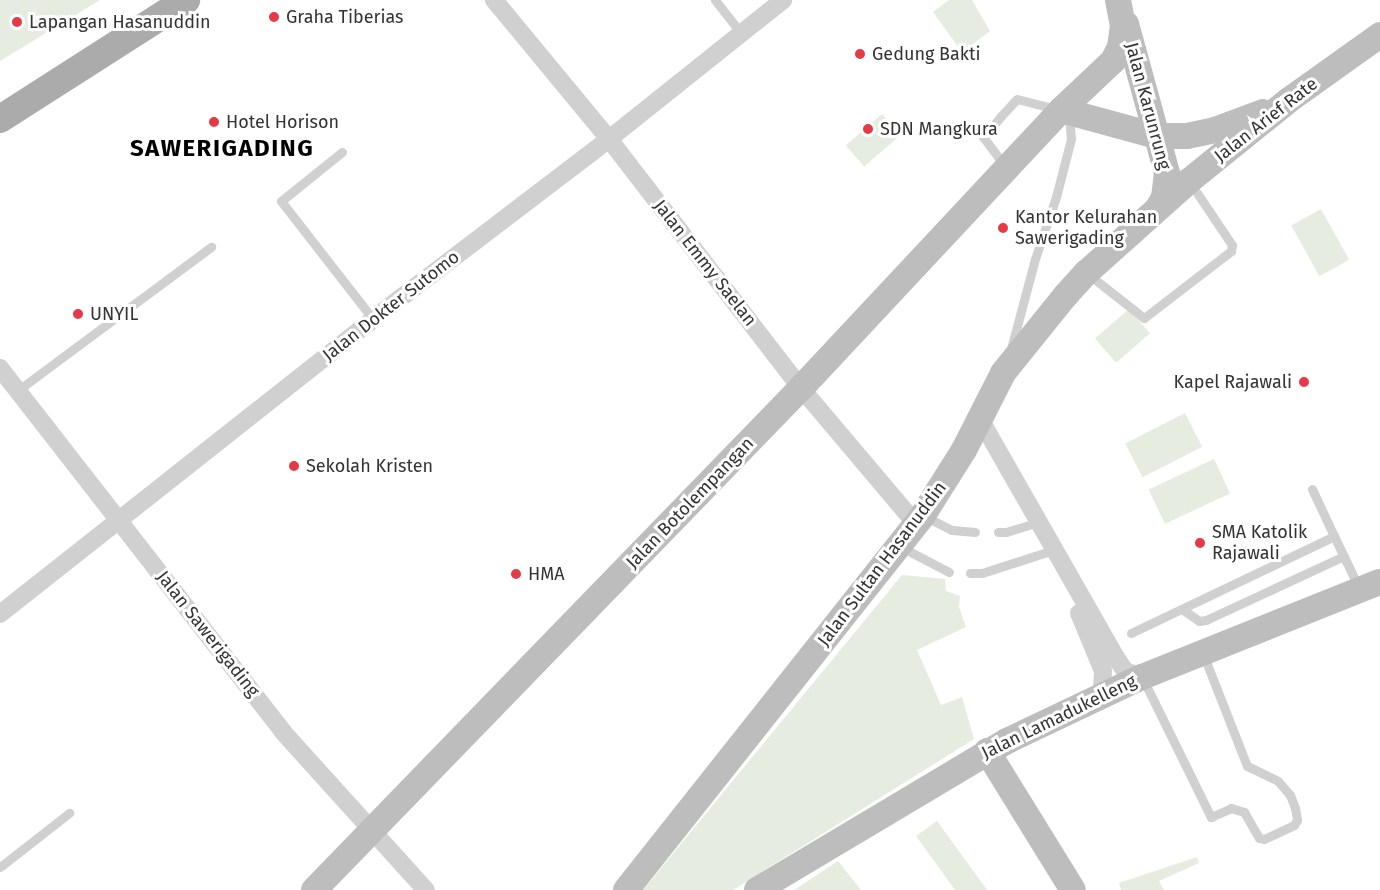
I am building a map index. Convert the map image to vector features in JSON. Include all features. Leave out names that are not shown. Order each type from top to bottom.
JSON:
[{"type":"main road","points":[[0,119],[186,0]]},
{"type":"street","name":"Jalan Emmy Saelan","points":[[494,0],[609,140],[801,388],[920,520]]},
{"type":"street","name":"Jalan Dokter Sutomo","points":[[0,614],[373,319],[609,140],[783,0]]},
{"type":"street","name":"Jalan Botolempangan","points":[[314,890],[801,388],[1007,168],[1113,61],[1120,46],[1123,26],[1118,0]]},
{"type":"street","name":"Jalan Karunrung","points":[[1118,0],[1167,173],[1164,198],[1156,210]]},
{"type":"street","name":"Jalan Arief Rate","points":[[1156,210],[1289,100],[1380,35]]},
{"type":"street","points":[[1064,111],[1157,136],[1187,136],[1215,130],[1289,100]]},
{"type":"street","name":"Jalan Sultan Hasanuddin","points":[[626,890],[920,520],[959,459],[1004,373],[1017,353],[1086,273],[1156,210]]},
{"type":"street","name":"Jalan Sawerigading","points":[[0,368],[283,732],[426,890]]},
{"type":"street","points":[[980,419],[1053,550],[1125,671],[1132,676],[1142,677]]},
{"type":"street","points":[[1053,550],[1102,671],[1102,690],[1096,699]]},
{"type":"street","name":"Jalan Lamadukelleng","points":[[757,890],[987,751],[1142,677],[1370,586]]},
{"type":"street","points":[[987,751],[1073,890]]},
{"type":"lane","points":[[715,0],[741,33]]},
{"type":"lane","points":[[1004,373],[1071,139],[1064,111],[1017,99],[983,137],[1007,168]]},
{"type":"lane","points":[[342,152],[281,201],[373,319]]},
{"type":"lane","points":[[1086,273],[1143,318],[1231,251],[1232,245],[1189,181]]},
{"type":"lane","points":[[17,391],[211,247]]},
{"type":"lane","points":[[1312,489],[1344,555],[1370,586]]},
{"type":"lane","points":[[920,520],[952,530],[975,532]]},
{"type":"lane","points":[[998,532],[1006,532],[1038,522]]},
{"type":"lane","points":[[1131,633],[1334,536]]},
{"type":"lane","points":[[899,546],[949,572]]},
{"type":"lane","points":[[970,573],[982,573],[1053,550]]},
{"type":"lane","points":[[1182,609],[1199,621],[1206,620],[1344,555]]},
{"type":"lane","points":[[1142,677],[1211,818],[1231,808],[1244,812],[1259,838],[1264,839],[1294,825],[1297,820],[1295,808],[1290,795],[1278,781],[1247,766],[1203,652]]},
{"type":"lane","points":[[0,867],[69,813]]},
{"type":"shaded area","points":[[0,0],[100,0],[0,61]]},
{"type":"shaded area","points":[[949,0],[972,0],[990,31],[962,52],[933,12]]},
{"type":"shaded area","points":[[882,114],[900,135],[864,167],[846,145]]},
{"type":"shaded area","points":[[1321,209],[1349,260],[1319,276],[1291,225]]},
{"type":"shaded area","points":[[1129,309],[1150,333],[1116,363],[1095,339]]},
{"type":"shaded area","points":[[1185,413],[1202,447],[1143,477],[1125,443]]},
{"type":"shaded area","points":[[1214,459],[1230,493],[1165,524],[1149,489]]},
{"type":"shaded area","points":[[902,575],[945,579],[946,591],[960,596],[959,607],[966,627],[917,650],[941,705],[962,697],[974,739],[733,890],[643,890]]},
{"type":"shaded area","points":[[937,821],[987,890],[955,890],[916,836]]},
{"type":"shaded area","points":[[1197,857],[1199,863],[1159,881],[1164,890],[1121,890],[1119,883]]},
{"type":"shaded area","points":[[838,861],[861,890],[794,890]]},
{"type":"place","name":"Graha Tiberias","points":[[274,17]]},
{"type":"place","name":"Lapangan Hasanuddin","points":[[17,22]]},
{"type":"place","name":"Gedung Bakti","points":[[860,54]]},
{"type":"place","name":"Hotel Horison","points":[[214,122]]},
{"type":"place","name":"SDN Mangkura","points":[[868,129]]},
{"type":"place","name":"Kantor Kelurahan Sawerigading","points":[[1003,228]]},
{"type":"place","name":"UNYIL","points":[[78,314]]},
{"type":"place","name":"Kapel Rajawali","points":[[1304,382]]},
{"type":"place","name":"Sekolah Kristen","points":[[294,466]]},
{"type":"place","name":"SMA Katolik Rajawali","points":[[1200,543]]},
{"type":"place","name":"HMA","points":[[516,574]]},
{"type":"district","name":"SAWERIGADING","points":[[222,149]]}]
